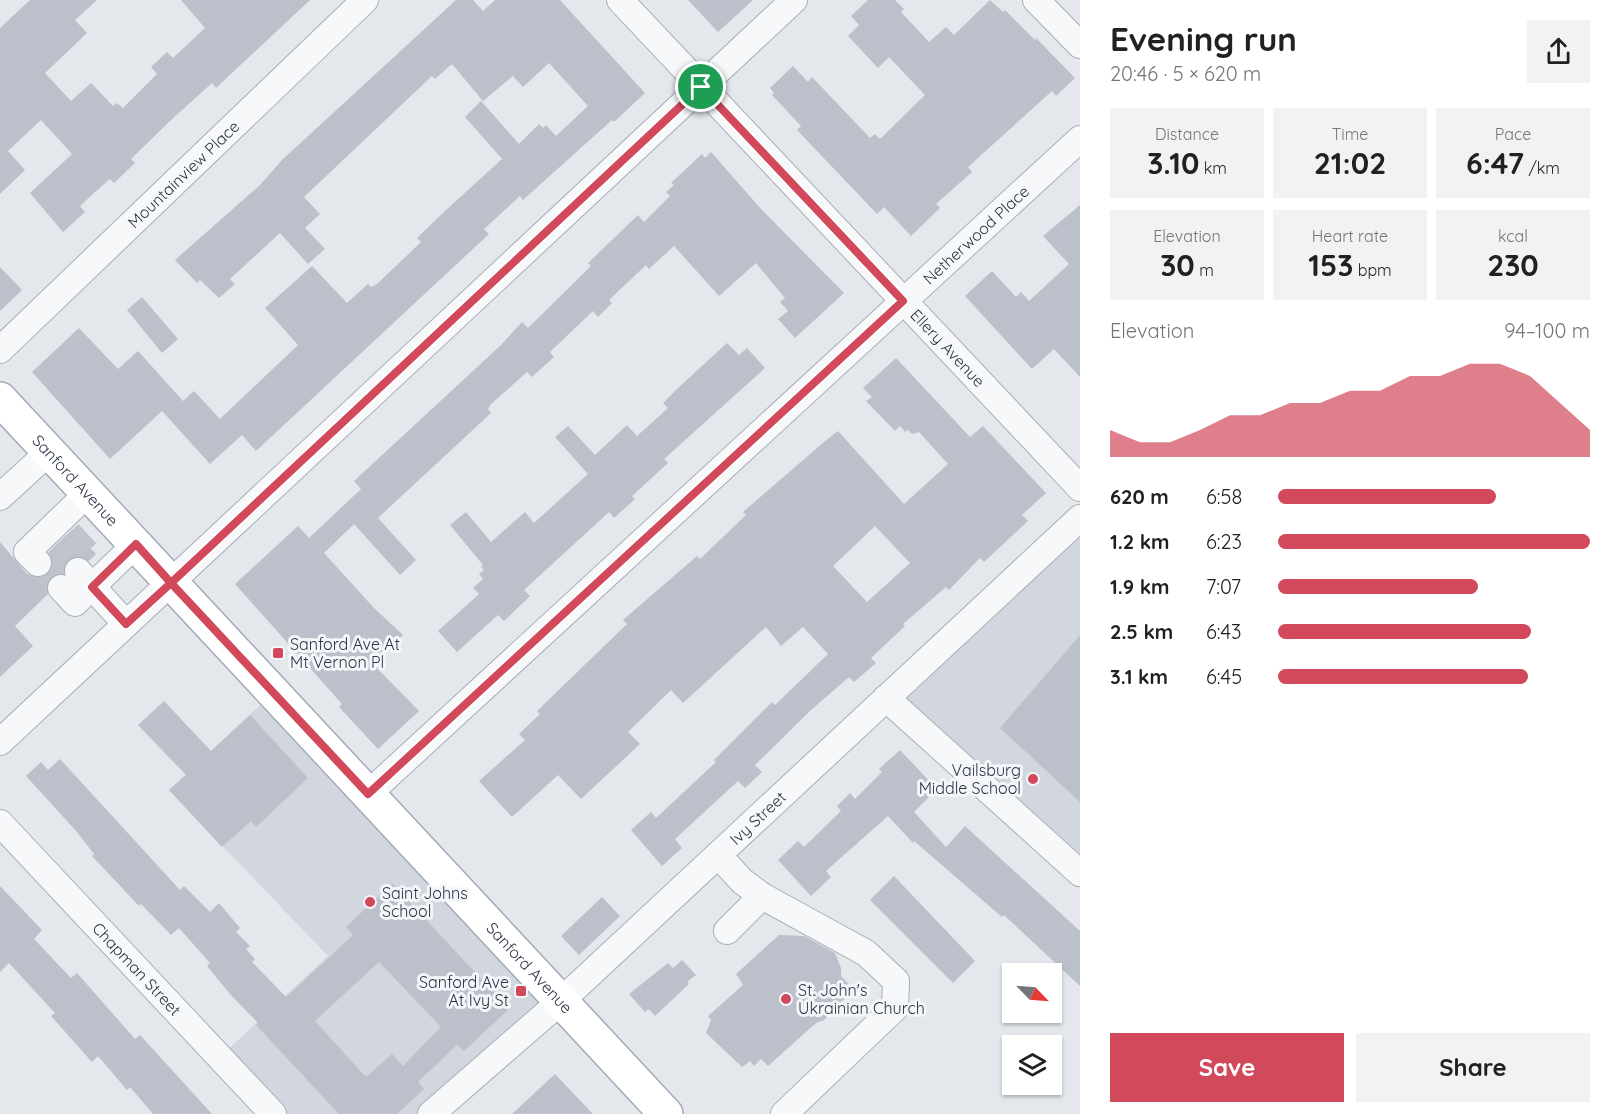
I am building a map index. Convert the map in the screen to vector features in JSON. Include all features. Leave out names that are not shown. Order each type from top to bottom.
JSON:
[{"type":"main road","name":"Sanford Avenue","points":[[0,399],[666,1114]]},
{"type":"street","name":"Mountainview Place","points":[[0,350],[365,0]]},
{"type":"street","name":"Ellery Avenue","points":[[620,0],[1080,488]]},
{"type":"street","points":[[0,742],[794,0]]},
{"type":"street","points":[[1036,0],[1080,45]]},
{"type":"street","name":"Netherwood Place","points":[[368,794],[1080,139]]},
{"type":"street","points":[[0,497],[49,452]]},
{"type":"street","points":[[52,541],[88,493]]},
{"type":"street","name":"Ivy Street","points":[[431,1114],[561,1001],[1080,518]]},
{"type":"street","points":[[126,624],[86,575],[136,544]]},
{"type":"street","points":[[886,698],[1080,873]]},
{"type":"street","name":"Chapman Street","points":[[0,823],[273,1114]]},
{"type":"street","points":[[718,855],[762,896],[866,952],[896,981],[895,1008],[784,1114]]},
{"type":"street","points":[[727,931],[762,896]]},
{"type":"shaded area","name":"Vailsburg Middle School","points":[[1080,528],[1080,864],[891,694]]},
{"type":"shaded area","name":"Saint Johns School","points":[[272,694],[558,1001],[429,1114],[275,1114],[221,1056],[328,956],[169,790]]},
{"type":"building","points":[[30,0],[97,0],[75,20],[87,33],[45,73],[71,101],[91,83],[113,106],[117,103],[123,108],[157,74],[151,67],[167,52],[173,58],[205,28],[181,0],[310,0],[216,88],[212,83],[171,120],[131,159],[135,163],[114,183],[110,179],[80,206],[85,212],[63,232],[30,193],[72,154],[41,120],[8,151],[25,170],[0,194],[0,28]]},
{"type":"building","points":[[456,0],[473,0],[483,11],[495,0],[560,0],[645,93],[523,200],[520,196],[484,229],[489,234],[256,451],[242,435],[210,464],[162,411],[110,459],[32,372],[79,328],[118,369],[138,351],[183,401],[194,391],[220,419],[298,345],[265,308],[312,266],[347,303],[368,284],[371,287],[377,284],[421,242],[417,238],[502,159],[465,117],[481,101],[519,144],[539,124],[543,128],[546,125],[556,136],[588,106],[549,63],[523,87],[513,76],[483,101],[452,64],[435,79],[432,76],[304,197],[320,214],[305,228],[325,249],[308,264],[280,233],[230,279],[235,284],[219,298],[200,280],[197,283],[175,260],[260,185],[282,160]]},
{"type":"building","points":[[688,0],[753,0],[718,32]]},
{"type":"building","points":[[868,0],[895,0],[904,9],[901,12],[929,42],[946,27],[954,35],[990,0],[1003,12],[1005,10],[1035,40],[1036,38],[1075,78],[1056,96],[1052,91],[968,167],[972,172],[936,204],[940,208],[911,236],[884,207],[877,214],[797,130],[801,126],[772,95],[774,93],[770,88],[793,66],[808,82],[812,77],[870,138],[875,134],[880,139],[925,95],[889,57],[878,68],[848,36],[859,25],[851,16]]},
{"type":"building","points":[[711,152],[761,209],[844,293],[795,338],[778,319],[788,311],[780,302],[785,298],[756,263],[719,296],[674,246],[649,269],[646,265],[609,300],[612,303],[598,317],[593,311],[550,352],[554,357],[532,377],[527,372],[490,405],[488,409],[491,413],[378,518],[416,560],[400,575],[354,524],[324,553],[374,608],[403,635],[372,663],[419,711],[378,749],[339,707],[342,704],[235,584],[298,526],[309,538],[361,489],[354,481],[501,345],[522,322],[528,328],[591,266],[588,263],[638,215],[644,222],[670,196],[666,192],[674,185],[671,183],[702,154],[705,158]]},
{"type":"building","points":[[1080,205],[1080,377],[1054,349],[1032,369],[965,296],[992,271],[1016,297],[1021,292],[1029,301],[1069,264],[1043,236]]},
{"type":"building","points":[[0,267],[22,290],[0,311]]},
{"type":"building","points":[[142,297],[178,339],[162,353],[127,310]]},
{"type":"building","points":[[727,343],[739,355],[747,348],[765,368],[664,459],[668,463],[632,496],[635,499],[614,518],[609,512],[524,590],[530,596],[504,621],[498,615],[457,652],[438,631],[479,594],[473,588],[483,579],[479,574],[484,570],[481,567],[483,565],[450,525],[466,512],[491,542],[525,512],[534,523],[588,474],[555,437],[568,426],[595,455],[627,425],[637,436],[668,408],[663,403]]},
{"type":"building","points":[[896,358],[970,437],[983,426],[1046,493],[1022,515],[1028,521],[984,562],[980,558],[949,590],[946,587],[903,624],[905,626],[871,658],[876,663],[854,682],[849,677],[811,710],[755,765],[762,772],[745,788],[738,781],[675,839],[682,848],[662,866],[631,830],[651,812],[656,818],[716,762],[714,760],[772,702],[775,705],[828,654],[803,627],[781,646],[766,627],[683,703],[671,690],[628,732],[640,744],[581,799],[558,775],[512,817],[479,781],[525,740],[519,734],[540,714],[537,711],[627,624],[623,620],[697,556],[700,559],[746,515],[743,512],[824,442],[838,431],[904,504],[948,464],[919,432],[912,434],[908,430],[905,432],[900,426],[895,431],[866,401],[872,397],[863,388]],"holes":[[[875,526],[910,563],[867,602],[833,566]]]},
{"type":"building","points":[[72,530],[96,554],[89,561],[74,557],[68,560],[63,574],[50,577],[47,584],[48,594],[15,626],[33,646],[0,677],[0,542],[27,574],[41,578],[52,567],[53,560],[49,552]]},
{"type":"building","points":[[1080,635],[1080,802],[1000,728]]},
{"type":"building","points":[[164,701],[211,751],[250,715],[308,778],[256,827],[251,821],[222,847],[169,790],[186,775],[138,725]]},
{"type":"building","points":[[900,750],[937,789],[914,812],[946,847],[965,826],[1080,931],[1080,986],[1062,969],[1062,963],[1055,963],[1004,915],[1002,917],[914,841],[913,843],[888,816],[826,871],[831,877],[811,896],[778,860],[798,841],[804,847],[841,811],[837,806],[850,793],[855,799],[882,772],[879,769]]},
{"type":"building","points":[[60,759],[180,890],[184,886],[210,912],[219,903],[240,928],[236,932],[250,946],[246,949],[255,959],[252,962],[286,997],[353,935],[346,927],[392,883],[509,1009],[464,1051],[457,1045],[418,1082],[424,1089],[397,1114],[339,1114],[256,1025],[258,1023],[230,994],[207,966],[210,963],[179,928],[171,935],[141,904],[139,906],[92,856],[94,854],[77,832],[26,776],[41,762],[48,770]],"holes":[[[379,962],[441,1027],[403,1066],[392,1054],[366,1077],[315,1021]]]},
{"type":"building","points":[[894,876],[975,961],[953,983],[870,900]]},
{"type":"building","points":[[0,886],[42,930],[34,939],[71,978],[77,973],[135,1039],[140,1035],[212,1114],[153,1114],[130,1087],[127,1090],[98,1056],[92,1062],[51,1016],[55,1013],[9,963],[0,972]]},
{"type":"building","points":[[602,897],[620,916],[579,955],[561,936]]},
{"type":"building","name":"St. John's Ukrainian Church","points":[[779,935],[804,936],[835,953],[841,968],[841,976],[853,989],[824,1020],[816,1023],[768,1066],[761,1059],[754,1066],[750,1061],[742,1067],[706,1033],[711,1020],[708,1016],[743,985],[736,974]]},
{"type":"building","points":[[682,960],[696,975],[655,1016],[649,1009],[645,1012],[629,994],[668,963],[673,968]]},
{"type":"building","points":[[555,1074],[593,1114],[512,1114]]},
{"type":"tunnel","points":[[69,533],[92,558]]},
{"type":"tunnel","points":[[54,547],[78,571]]},
{"type":"tunnel","points":[[38,563],[61,588]]},
{"type":"place","name":"Sanford Ave At Mt Vernon Pl","points":[[278,653]]},
{"type":"place","name":"Vailsburg Middle School","points":[[1033,779]]},
{"type":"place","name":"Saint Johns School","points":[[370,902]]},
{"type":"place","name":"Sanford Ave At Ivy St","points":[[521,991]]},
{"type":"place","name":"St. John's Ukrainian Church","points":[[786,999]]},
{"type":"route","points":[[701,87],[171,583],[136,544],[92,587],[126,624],[171,583],[368,794],[903,301],[701,87]]}]
